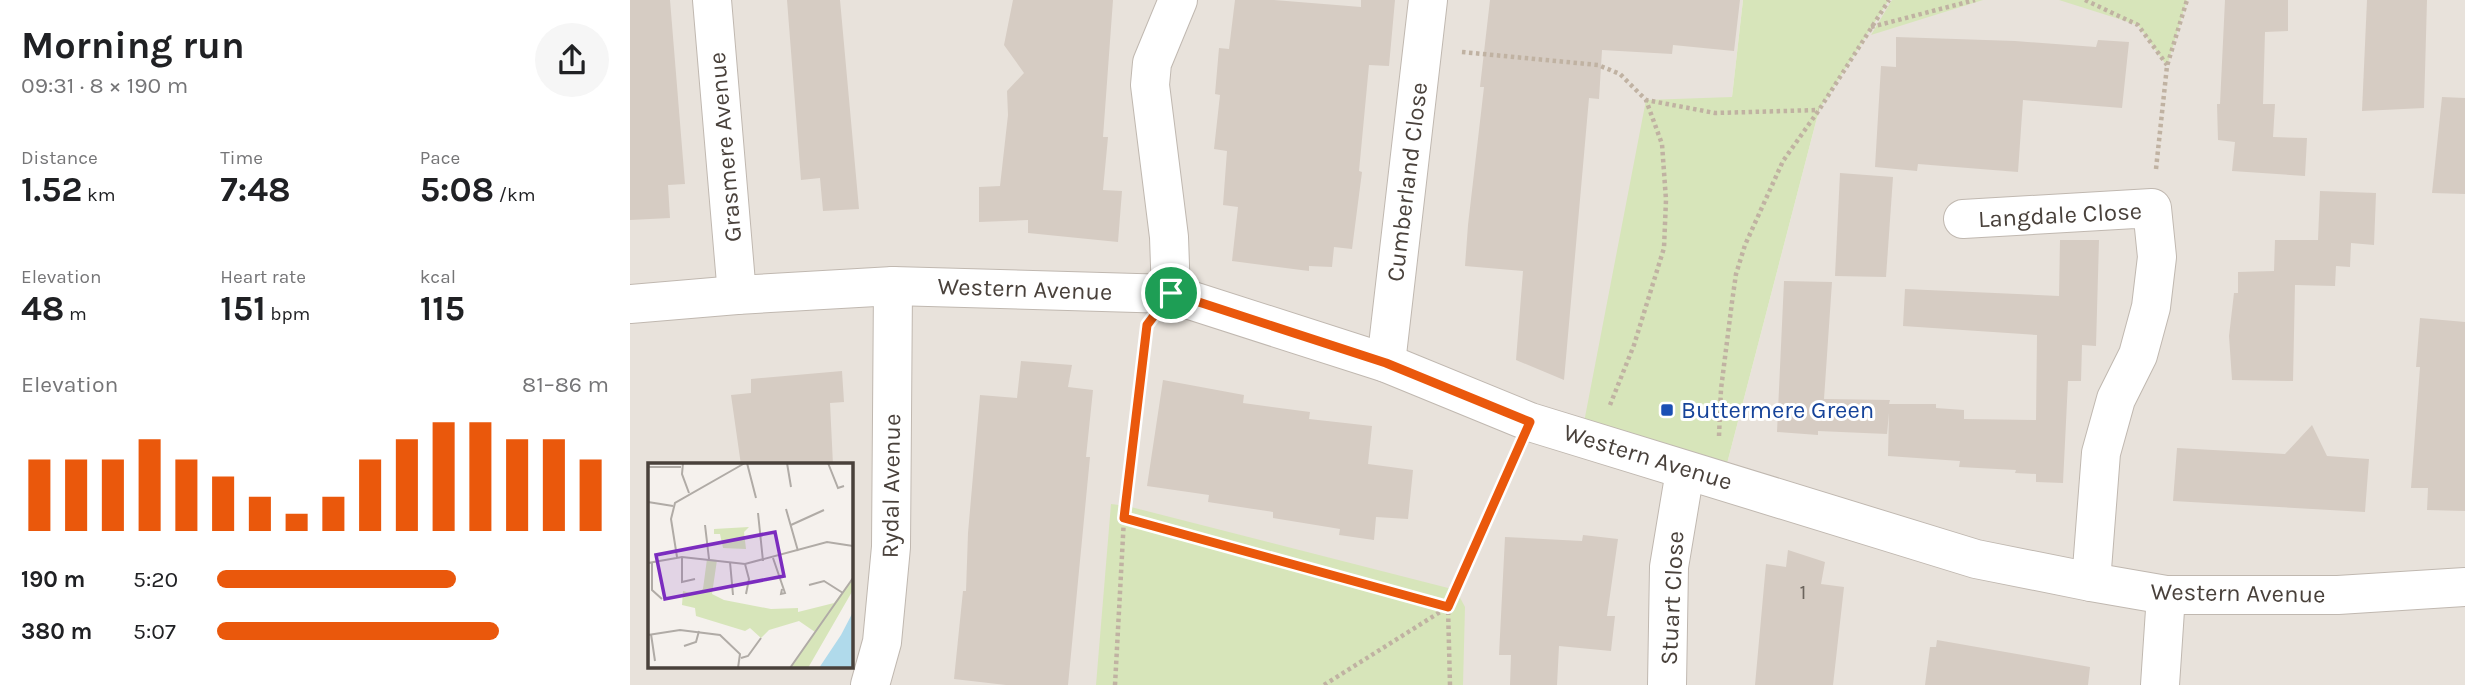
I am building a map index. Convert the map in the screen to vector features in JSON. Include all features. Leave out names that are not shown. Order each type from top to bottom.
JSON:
[{"type":"street","name":"Grasmere Avenue","points":[[712,0],[737,295]]},
{"type":"street","points":[[1171,293],[1169,237],[1150,85],[1152,63],[1178,0]]},
{"type":"street","name":"Cumberland Close","points":[[1386,363],[1428,0]]},
{"type":"street","name":"Langdale Close","points":[[1963,219],[2152,208],[2157,257],[2151,307],[2138,355],[2116,399],[2101,453],[2091,582]]},
{"type":"street","name":"Western Avenue","points":[[630,304],[893,286],[1171,293],[1386,363],[1530,422],[1685,471],[1723,479],[1976,559],[2165,595],[2337,595],[2465,587]]},
{"type":"street","name":"Rydal Avenue","points":[[870,685],[882,642],[891,547],[893,286]]},
{"type":"street","name":"Stuart Close","points":[[1667,685],[1669,567],[1685,471]]},
{"type":"street","points":[[2160,685],[2165,595]]},
{"type":"path","points":[[1723,479],[1718,435],[1721,389],[1736,274],[1745,245],[1783,161],[1889,0]]},
{"type":"path","points":[[1870,27],[1975,0]]},
{"type":"path","points":[[2085,0],[2138,25],[2167,66]]},
{"type":"path","points":[[2152,208],[2167,66],[2186,0]]},
{"type":"path","points":[[1422,48],[1598,65],[1620,74],[1646,100],[1662,144],[1666,200],[1664,248],[1634,345],[1594,442]]},
{"type":"path","points":[[1646,100],[1715,113],[1819,110]]},
{"type":"path","points":[[1115,685],[1124,518],[1147,325],[1171,293]]},
{"type":"path","points":[[1450,685],[1448,607],[1530,422]]},
{"type":"path","points":[[1124,518],[1448,607]]},
{"type":"path","points":[[1324,685],[1448,607]]},
{"type":"shaded area","points":[[630,0],[1743,0],[1732,97],[1723,479],[1819,110],[1889,0],[2085,0],[2138,25],[2167,65],[2187,0],[2465,0],[2465,685],[630,685]]},
{"type":"green space","points":[[1743,0],[1889,0],[1819,110],[1723,479],[1581,438],[1646,100],[1732,97]]},
{"type":"green space","points":[[1892,0],[1983,0],[1871,35]]},
{"type":"green space","points":[[2059,0],[2187,0],[2167,66],[2138,25]]},
{"type":"green space","points":[[1111,504],[1456,590],[1465,607],[1463,685],[1096,685]]},
{"type":"building","points":[[630,0],[670,0],[685,184],[668,185],[670,218],[630,220]]},
{"type":"building","points":[[787,0],[840,0],[859,209],[823,211],[820,178],[801,180]]},
{"type":"building","points":[[1013,0],[1113,0],[1103,137],[1108,137],[1103,190],[1122,191],[1118,242],[1028,233],[1028,220],[979,222],[979,187],[1000,186],[1008,115],[1007,91],[1024,73],[1004,45]]},
{"type":"building","points":[[1235,0],[1274,0],[1361,7],[1361,0],[1395,0],[1389,66],[1369,65],[1359,171],[1362,172],[1352,249],[1334,247],[1332,267],[1309,266],[1309,271],[1232,261],[1238,207],[1223,205],[1227,151],[1214,149],[1220,95],[1215,94],[1219,48],[1229,49]]},
{"type":"building","points":[[1490,0],[1740,0],[1734,51],[1673,45],[1672,54],[1602,50],[1599,99],[1589,98],[1564,380],[1516,360],[1523,271],[1465,266],[1484,87],[1480,87]]},
{"type":"building","points":[[2225,0],[2288,0],[2288,31],[2265,32],[2263,104],[2275,104],[2273,137],[2307,138],[2305,176],[2232,171],[2235,142],[2218,140],[2217,104],[2220,104]]},
{"type":"building","points":[[2367,0],[2427,0],[2424,108],[2362,111]]},
{"type":"building","points":[[1896,37],[2096,47],[2098,40],[2129,42],[2122,108],[2023,100],[2018,172],[1918,164],[1917,171],[1875,167],[1881,66],[1896,67]]},
{"type":"building","points":[[2442,97],[2465,98],[2465,194],[2432,193]]},
{"type":"building","points":[[1840,173],[1893,177],[1886,277],[1835,276]]},
{"type":"building","points":[[2320,191],[2376,193],[2374,245],[2351,243],[2350,267],[2336,266],[2335,286],[2295,285],[2293,381],[2232,380],[2229,336],[2234,293],[2238,293],[2238,272],[2274,271],[2275,240],[2318,240]]},
{"type":"building","points":[[2060,240],[2099,240],[2096,346],[2082,345],[2081,381],[2068,381],[2063,483],[2036,482],[2036,474],[2015,473],[2016,470],[1959,467],[1960,461],[1888,456],[1889,413],[1887,434],[1818,431],[1818,435],[1777,432],[1784,281],[1832,282],[1824,399],[1936,404],[1936,408],[1964,410],[1964,419],[2036,420],[2037,335],[1903,326],[1905,289],[2059,296]]},
{"type":"building","points":[[2420,318],[2465,322],[2465,511],[2427,510],[2428,488],[2411,488],[2420,367],[2416,367]]},
{"type":"building","points":[[1021,361],[1072,365],[1068,387],[1093,390],[1086,457],[1090,457],[1068,685],[1006,685],[954,679],[963,591],[966,591],[968,533],[980,395],[1017,398]]},
{"type":"building","points":[[842,371],[844,402],[830,403],[833,463],[741,463],[731,395],[751,393],[751,379]]},
{"type":"building","points":[[1163,380],[1244,395],[1243,403],[1310,412],[1309,419],[1372,426],[1368,464],[1413,470],[1408,519],[1376,517],[1374,540],[1339,535],[1340,529],[1273,518],[1273,512],[1208,502],[1209,495],[1147,486]]},
{"type":"building","points":[[2312,425],[2327,456],[2369,459],[2365,512],[2173,501],[2177,448],[2285,454]]},
{"type":"building","points":[[1583,535],[1618,539],[1607,616],[1615,616],[1611,651],[1559,646],[1557,685],[1510,685],[1511,655],[1499,655],[1505,537],[1582,541]]},
{"type":"building","points":[[1788,550],[1825,562],[1821,584],[1844,587],[1833,685],[1755,685],[1766,564],[1786,567]]},
{"type":"building","points":[[1937,640],[2090,667],[2088,685],[1925,685],[1930,647],[1936,647]]},
{"type":"place","name":"Buttermere Green","points":[[1667,410]]},
{"type":"route","points":[[1171,293],[1386,363],[1530,422],[1448,607],[1124,518],[1147,325],[1171,293]]}]
